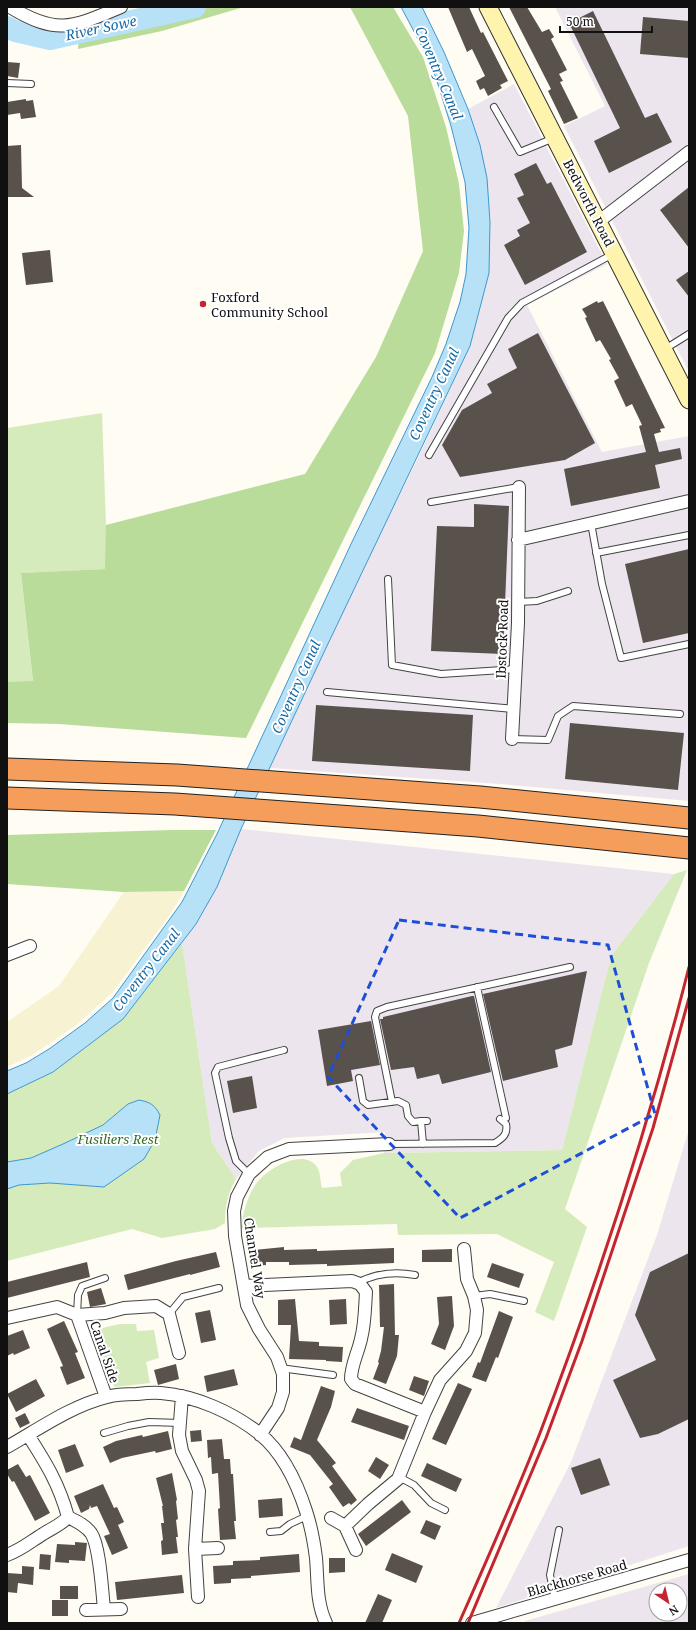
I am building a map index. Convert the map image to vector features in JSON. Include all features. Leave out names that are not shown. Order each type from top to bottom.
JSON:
[{"type":"highway","points":[[7,769],[177,775],[480,797],[689,818]]},
{"type":"highway","points":[[7,798],[174,804],[478,826],[689,848]]},
{"type":"main road","name":"Bedworth Road","points":[[488,7],[689,400]]},
{"type":"street","points":[[10,7],[27,17],[54,26],[83,23],[114,8]]},
{"type":"street","points":[[598,222],[689,152]]},
{"type":"street","name":"Ibstock Road","points":[[512,739],[518,602],[519,488]]},
{"type":"street","points":[[518,540],[689,501]]},
{"type":"street","points":[[7,955],[30,946]]},
{"type":"street","name":"Channel Way","points":[[260,1434],[278,1408],[283,1392],[282,1374],[277,1357],[258,1329],[247,1305],[235,1236],[234,1211],[237,1198],[249,1174],[268,1157],[288,1149],[389,1144]]},
{"type":"street","points":[[346,1526],[368,1504],[398,1479],[425,1412],[440,1380],[466,1351],[476,1333],[477,1310],[474,1296],[467,1279],[464,1249]]},
{"type":"street","points":[[244,1286],[352,1281],[360,1284],[366,1292],[364,1322],[361,1341],[351,1370],[350,1379],[355,1384],[425,1412]]},
{"type":"street","name":"Canal Side","points":[[7,1318],[57,1307],[77,1315],[105,1313],[124,1308],[156,1306],[169,1314]]},
{"type":"street","points":[[169,1314],[179,1353]]},
{"type":"street","name":"Canal Side","points":[[77,1315],[106,1397]]},
{"type":"street","points":[[7,1447],[62,1416],[88,1404],[118,1394],[160,1392],[182,1396],[208,1404],[234,1417],[260,1434],[288,1469],[298,1488],[314,1544],[319,1602],[326,1623]]},
{"type":"street","points":[[182,1396],[180,1435],[182,1451],[196,1480],[199,1491],[195,1549],[198,1597]]},
{"type":"street","points":[[28,1435],[52,1471],[63,1496],[68,1516],[83,1524],[91,1533],[96,1544],[104,1609]]},
{"type":"street","points":[[7,1555],[20,1550],[43,1534],[61,1525],[68,1516]]},
{"type":"street","points":[[331,1518],[346,1526],[356,1550]]},
{"type":"street","points":[[195,1549],[218,1548]]},
{"type":"street","name":"Blackhorse Road","points":[[472,1623],[689,1560]]},
{"type":"street","points":[[86,1610],[121,1609]]},
{"type":"lane","points":[[7,83],[31,84]]},
{"type":"lane","points":[[494,107],[520,152],[555,138]]},
{"type":"lane","points":[[429,455],[508,318],[522,303],[614,254]]},
{"type":"lane","points":[[663,350],[689,334]]},
{"type":"lane","points":[[431,502],[519,488]]},
{"type":"lane","points":[[591,523],[602,584],[622,658],[689,644]]},
{"type":"lane","points":[[596,553],[689,535]]},
{"type":"lane","points":[[388,579],[392,665],[441,674],[516,669]]},
{"type":"lane","points":[[518,602],[537,601],[568,591]]},
{"type":"lane","points":[[327,692],[514,709]]},
{"type":"lane","points":[[512,739],[548,740],[558,716],[573,706],[680,714]]},
{"type":"lane","points":[[392,1102],[375,1017],[377,1011],[388,1007],[570,967]]},
{"type":"lane","points":[[389,1144],[495,1142],[504,1137],[506,1132],[506,1124],[503,1118],[477,987]]},
{"type":"lane","points":[[249,1174],[236,1161],[229,1138],[215,1073],[218,1067],[284,1050]]},
{"type":"lane","points":[[359,1078],[363,1101],[368,1105],[398,1101],[406,1105],[408,1116],[413,1122],[424,1121],[423,1144]]},
{"type":"lane","points":[[357,1283],[377,1275],[400,1272],[415,1275]]},
{"type":"lane","points":[[77,1315],[78,1295],[82,1286],[105,1278]]},
{"type":"lane","points":[[169,1314],[182,1297],[219,1288]]},
{"type":"lane","points":[[474,1296],[490,1294],[524,1301]]},
{"type":"lane","points":[[280,1368],[333,1375]]},
{"type":"lane","points":[[104,1433],[149,1422],[181,1423]]},
{"type":"lane","points":[[398,1477],[414,1486],[431,1503],[445,1510]]},
{"type":"lane","points":[[270,1532],[281,1531],[290,1524],[307,1516]]},
{"type":"lane","points":[[555,1599],[550,1575],[559,1530]]},
{"type":"highlighted area","points":[[399,920],[608,945],[655,1114],[460,1218],[328,1077]]},
{"type":"shaded area","points":[[555,7],[689,7],[689,372],[564,126],[605,106]]},
{"type":"shaded area","points":[[514,84],[607,264],[527,305],[602,452],[689,436],[689,801],[501,784],[270,768],[356,583],[419,456],[470,346],[489,273],[490,222],[487,178],[480,145],[468,109]]},
{"type":"shaded area","points":[[241,829],[674,874],[611,956],[562,1150],[384,1153],[385,1132],[285,1138],[259,1151],[236,1179],[212,1143],[182,943],[196,924],[228,861]]},
{"type":"shaded area","points":[[184,891],[169,916],[112,993],[76,1025],[32,1055],[7,1067],[7,1022],[59,986],[124,892]]},
{"type":"shaded area","points":[[689,1129],[689,1546],[496,1608],[571,1462],[657,1235]]},
{"type":"shaded area","points":[[689,1574],[689,1623],[523,1623],[525,1621],[648,1586],[648,1622],[688,1622],[688,1582],[661,1582]]},
{"type":"green space","points":[[159,7],[244,7],[162,31],[78,49],[79,31]]},
{"type":"green space","points":[[350,7],[393,7],[423,57],[446,127],[459,184],[464,231],[459,273],[435,353],[246,738],[59,724],[7,723],[7,682],[33,681],[21,573],[105,569],[106,525],[305,474],[376,357],[423,251],[408,116]]},
{"type":"green space","points":[[102,413],[106,569],[21,573],[33,682],[7,682],[7,428]]},
{"type":"green space","points":[[216,830],[184,891],[124,892],[7,884],[7,835]]},
{"type":"green space","points":[[687,870],[649,963],[565,1209],[587,1227],[554,1321],[535,1312],[554,1262],[497,1234],[398,1235],[397,1224],[241,1228],[246,1205],[256,1184],[268,1172],[285,1162],[303,1159],[311,1161],[317,1167],[322,1188],[342,1186],[340,1173],[353,1160],[384,1153],[562,1150],[611,956],[674,874]]},
{"type":"green space","name":"Fusiliers Rest","points":[[182,943],[212,1143],[236,1179],[228,1200],[225,1223],[215,1229],[162,1238],[132,1229],[7,1261],[7,1094],[53,1072],[123,1019]]},
{"type":"green space","points":[[120,1324],[136,1324],[137,1331],[154,1330],[159,1358],[146,1362],[150,1383],[115,1387],[109,1381],[96,1335],[98,1330]]},
{"type":"water","name":"Coventry Canal","points":[[401,7],[422,7],[444,52],[468,109],[480,145],[487,178],[490,222],[489,273],[470,346],[241,829],[217,887],[196,924],[123,1019],[53,1072],[7,1094],[7,1071],[26,1063],[49,1049],[85,1023],[113,998],[182,902],[217,834],[351,544],[432,377],[446,344],[460,302],[466,274],[469,228],[465,182],[451,126],[436,78],[426,54]]},
{"type":"water","points":[[139,1100],[152,1104],[160,1115],[155,1140],[144,1159],[104,1187],[50,1183],[19,1185],[7,1189],[7,1162],[31,1158],[63,1144],[103,1125],[128,1104]]},
{"type":"building","points":[[448,7],[469,7],[481,33],[483,32],[508,81],[500,85],[502,88],[488,96],[484,88],[480,90],[476,81],[485,76],[472,49],[467,52]]},
{"type":"building","points":[[509,7],[527,7],[542,32],[549,29],[554,37],[551,39],[567,70],[559,74],[563,81],[560,82],[578,118],[564,124],[548,91],[551,89]]},
{"type":"building","points":[[593,11],[645,118],[657,113],[672,142],[609,173],[594,141],[620,128],[569,23]]},
{"type":"building","points":[[643,17],[689,21],[689,58],[640,54]]},
{"type":"building","points":[[7,62],[20,63],[18,78],[7,76]]},
{"type":"building","points":[[26,99],[26,101],[33,100],[36,117],[21,119],[20,113],[7,115],[7,102]]},
{"type":"building","points":[[21,145],[22,188],[34,197],[7,197],[7,146]]},
{"type":"building","points":[[536,163],[547,184],[551,182],[587,252],[525,285],[504,245],[520,236],[517,230],[530,223],[517,198],[524,195],[514,174]]},
{"type":"building","points":[[689,187],[689,248],[660,210]]},
{"type":"building","points":[[50,250],[53,282],[26,285],[22,253]]},
{"type":"building","points":[[689,271],[689,297],[676,280]]},
{"type":"building","points":[[597,301],[598,303],[603,301],[665,428],[660,429],[661,432],[654,434],[659,452],[680,448],[682,459],[655,465],[660,488],[571,506],[564,469],[646,452],[639,426],[642,425],[632,404],[626,407],[614,381],[619,378],[609,360],[611,359],[600,340],[596,342],[585,318],[587,317],[582,309]]},
{"type":"building","points":[[538,333],[595,443],[565,460],[460,477],[442,445],[462,410],[492,393],[487,384],[517,368],[508,349]]},
{"type":"building","points":[[474,504],[509,506],[503,654],[431,651],[437,526],[474,527]]},
{"type":"building","points":[[689,549],[689,633],[643,643],[625,564]]},
{"type":"building","points":[[316,705],[473,715],[470,771],[312,761]]},
{"type":"building","points":[[570,723],[684,733],[678,790],[565,779]]},
{"type":"building","points":[[587,971],[572,1045],[555,1050],[558,1067],[503,1081],[483,994]]},
{"type":"building","points":[[474,996],[491,1072],[442,1084],[439,1074],[417,1079],[414,1067],[391,1070],[380,1019],[383,1019],[383,1017]]},
{"type":"building","points":[[371,1021],[380,1065],[351,1070],[353,1081],[327,1086],[318,1030]]},
{"type":"building","points":[[252,1076],[257,1108],[233,1113],[227,1081]]},
{"type":"building","points":[[284,1247],[284,1250],[317,1249],[317,1251],[394,1248],[394,1263],[327,1266],[327,1264],[289,1265],[289,1262],[266,1262],[266,1265],[255,1266],[254,1250]]},
{"type":"building","points":[[452,1249],[452,1262],[422,1262],[422,1250]]},
{"type":"building","points":[[216,1252],[220,1267],[128,1290],[124,1275]]},
{"type":"building","points":[[689,1253],[689,1419],[658,1434],[640,1438],[613,1380],[656,1360],[635,1315],[650,1272]]},
{"type":"building","points":[[87,1262],[90,1277],[7,1298],[7,1282]]},
{"type":"building","points":[[492,1263],[524,1274],[519,1288],[487,1277]]},
{"type":"building","points":[[394,1284],[395,1335],[399,1335],[397,1356],[386,1384],[373,1379],[379,1363],[384,1327],[380,1327],[379,1285]]},
{"type":"building","points":[[101,1288],[106,1304],[90,1307],[87,1292]]},
{"type":"building","points":[[452,1296],[454,1326],[445,1350],[431,1344],[439,1324],[437,1297]]},
{"type":"building","points":[[295,1299],[299,1341],[319,1342],[319,1346],[343,1347],[342,1362],[289,1359],[291,1325],[278,1325],[278,1300]]},
{"type":"building","points":[[346,1299],[347,1324],[330,1325],[329,1300]]},
{"type":"building","points":[[210,1310],[216,1340],[201,1343],[195,1313]]},
{"type":"building","points":[[499,1311],[513,1317],[498,1358],[496,1357],[486,1382],[472,1377],[478,1362],[480,1363]]},
{"type":"building","points":[[64,1321],[78,1352],[75,1353],[85,1378],[67,1385],[60,1367],[63,1366],[47,1329]]},
{"type":"building","points":[[23,1330],[30,1348],[14,1355],[13,1353],[7,1356],[7,1336]]},
{"type":"building","points":[[176,1364],[179,1379],[158,1385],[154,1370]]},
{"type":"building","points":[[234,1369],[238,1385],[207,1392],[204,1376]]},
{"type":"building","points":[[414,1376],[429,1381],[424,1396],[409,1390]]},
{"type":"building","points":[[36,1379],[45,1396],[16,1412],[7,1394]]},
{"type":"building","points":[[458,1383],[472,1389],[446,1445],[432,1439]]},
{"type":"building","points":[[321,1386],[335,1391],[331,1407],[317,1440],[336,1463],[332,1466],[357,1500],[351,1505],[349,1503],[343,1507],[329,1487],[333,1484],[310,1455],[290,1447],[294,1437],[301,1440]]},
{"type":"building","points":[[357,1408],[409,1426],[404,1440],[351,1422]]},
{"type":"building","points":[[25,1413],[30,1423],[20,1428],[15,1418]]},
{"type":"building","points":[[201,1430],[202,1441],[191,1442],[190,1431]]},
{"type":"building","points":[[168,1431],[172,1449],[156,1453],[155,1451],[122,1458],[110,1463],[103,1447],[116,1441]]},
{"type":"building","points":[[222,1439],[224,1459],[230,1459],[231,1474],[233,1474],[236,1539],[220,1540],[218,1473],[212,1474],[211,1457],[208,1458],[207,1440]]},
{"type":"building","points":[[75,1444],[84,1466],[66,1473],[58,1450]]},
{"type":"building","points":[[376,1457],[389,1465],[380,1479],[368,1471]]},
{"type":"building","points":[[600,1458],[610,1485],[581,1495],[571,1468]]},
{"type":"building","points":[[427,1463],[462,1479],[456,1492],[421,1476]]},
{"type":"building","points":[[18,1464],[26,1477],[30,1475],[50,1513],[35,1521],[14,1481],[12,1482],[7,1474],[7,1470]]},
{"type":"building","points":[[172,1473],[177,1500],[178,1519],[176,1520],[178,1537],[176,1537],[178,1553],[162,1555],[161,1541],[163,1540],[161,1523],[164,1523],[163,1506],[156,1478]]},
{"type":"building","points":[[103,1484],[114,1508],[117,1507],[124,1522],[118,1525],[128,1548],[112,1555],[104,1536],[110,1534],[97,1506],[91,1508],[90,1505],[89,1509],[81,1513],[74,1496]]},
{"type":"building","points":[[282,1498],[283,1516],[259,1518],[258,1500]]},
{"type":"building","points":[[402,1500],[411,1512],[366,1546],[358,1534]]},
{"type":"building","points":[[426,1520],[441,1526],[435,1540],[420,1533]]},
{"type":"building","points":[[75,1542],[87,1543],[85,1561],[69,1560],[69,1563],[55,1562],[57,1544],[75,1545]]},
{"type":"building","points":[[392,1553],[423,1566],[416,1583],[385,1570]]},
{"type":"building","points":[[40,1554],[51,1555],[50,1570],[39,1569]]},
{"type":"building","points":[[299,1554],[300,1572],[251,1576],[251,1578],[231,1579],[231,1583],[214,1584],[213,1566],[233,1565],[233,1561],[260,1560],[260,1557]]},
{"type":"building","points":[[329,1558],[345,1558],[345,1572],[329,1573]]},
{"type":"building","points":[[22,1566],[34,1567],[33,1585],[18,1583],[17,1593],[7,1592],[7,1573],[22,1574]]},
{"type":"building","points":[[182,1575],[184,1593],[117,1600],[115,1582]]},
{"type":"building","points":[[60,1586],[78,1586],[78,1599],[60,1599]]},
{"type":"building","points":[[378,1594],[392,1600],[382,1623],[365,1623]]},
{"type":"building","points":[[52,1600],[68,1600],[68,1616],[52,1616]]},
{"type":"waterway","name":"River Sowe","points":[[7,27],[15,31],[50,39],[195,7]]},
{"type":"railway","points":[[459,1623],[501,1528],[540,1433],[582,1318],[640,1144],[689,967]]},
{"type":"railway","points":[[468,1623],[546,1438],[582,1341],[653,1128],[689,998]]},
{"type":"place","name":"Foxford Community School","points":[[203,304]]}]
